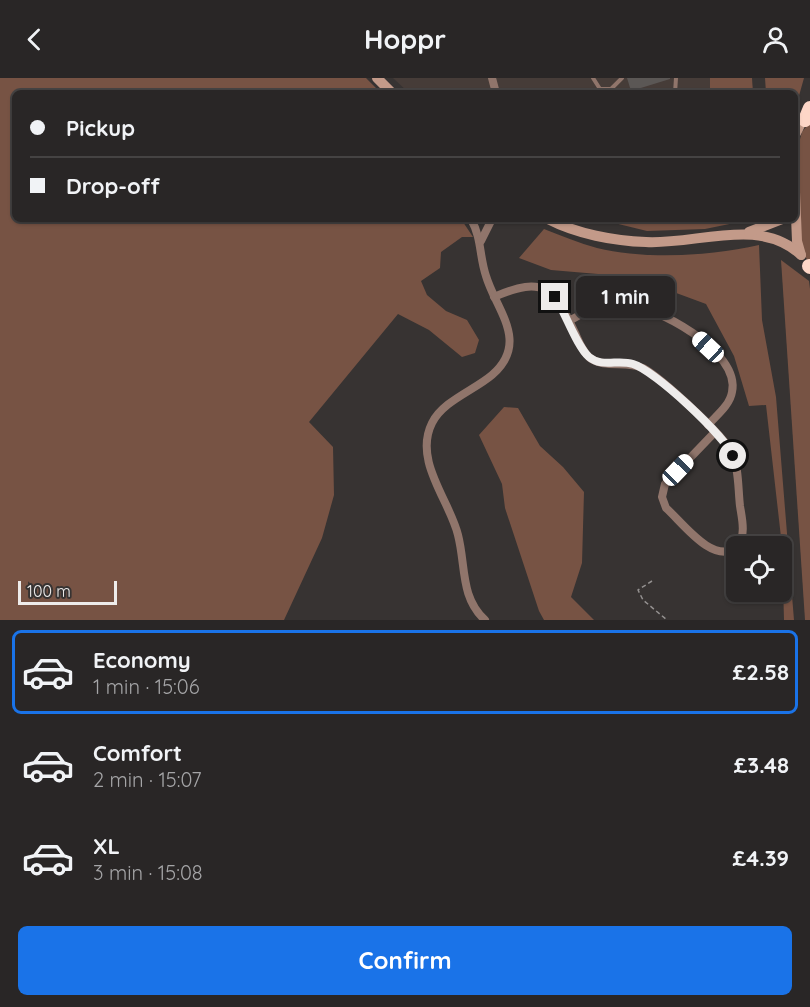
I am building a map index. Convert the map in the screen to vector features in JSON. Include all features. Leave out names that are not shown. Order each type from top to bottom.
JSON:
[{"type":"street","points":[[377,78],[389,90]]},
{"type":"street","points":[[798,130],[808,114]]},
{"type":"street","points":[[472,222],[481,241],[484,270],[494,297],[504,314],[509,333],[505,358],[492,374],[436,416],[430,429],[428,446],[435,482],[458,535],[466,590],[472,604],[485,620]]},
{"type":"street","points":[[481,241],[490,222]]},
{"type":"street","points":[[557,222],[606,238],[647,243],[690,241],[773,229],[808,264]]},
{"type":"street","points":[[796,222],[797,241],[808,264]]},
{"type":"street","points":[[494,297],[518,287],[543,288],[555,297],[583,349],[591,358],[604,363],[627,363],[645,370],[708,425],[727,444],[736,464],[743,531],[741,536]]},
{"type":"street","points":[[569,321],[598,307],[620,303],[656,311],[690,331],[722,360],[732,376],[732,391],[729,400],[708,425]]},
{"type":"street","points":[[715,432],[665,484],[662,501],[666,508],[712,550],[726,552]]},
{"type":"lane","points":[[602,90],[611,88],[621,78]]},
{"type":"path","points":[[652,580],[638,590],[643,600],[667,620]]},
{"type":"shaded area","points":[[0,78],[366,78],[378,90],[12,90],[12,222],[463,222],[473,237],[462,237],[441,252],[440,268],[421,281],[427,295],[446,311],[467,320],[479,340],[475,353],[462,357],[429,330],[398,314],[309,422],[333,447],[334,495],[322,538],[284,620],[0,620]]},
{"type":"shaded area","points":[[393,78],[745,78],[745,90],[406,90]]},
{"type":"shaded area","points":[[710,78],[752,78],[753,90],[710,90]]},
{"type":"shaded area","points":[[765,78],[804,78],[798,99],[798,90],[766,90]]},
{"type":"shaded area","points":[[810,122],[810,262],[805,257],[801,241],[798,146],[802,132]]},
{"type":"shaded area","points":[[610,222],[739,222],[705,229],[647,231]]},
{"type":"shaded area","points":[[544,229],[597,248],[636,254],[699,254],[759,245],[762,320],[776,397],[787,536],[781,536],[766,405],[749,406],[734,356],[706,304],[633,277],[551,270],[519,258]]},
{"type":"shaded area","points":[[781,260],[809,281],[810,289],[810,620],[805,620]]},
{"type":"shaded area","points":[[504,407],[518,408],[540,446],[563,467],[584,492],[582,563],[571,597],[594,620],[544,620],[539,611],[505,508],[502,484],[479,435]]},
{"type":"shaded area","points":[[792,595],[794,620],[784,620],[784,602],[792,602]]},
{"type":"building","points":[[627,78],[670,78],[634,90],[631,90]]},
{"type":"route","points":[[555,297],[566,313],[586,354],[595,361],[633,364],[645,370],[708,425],[724,441],[733,456]]}]
